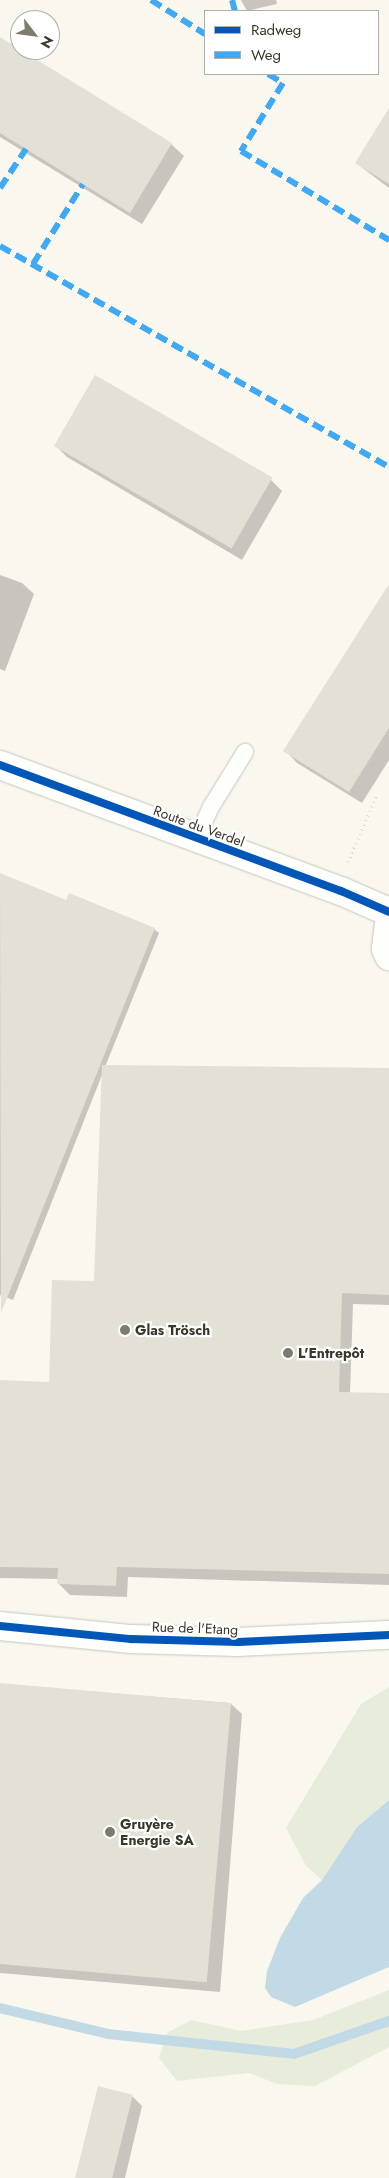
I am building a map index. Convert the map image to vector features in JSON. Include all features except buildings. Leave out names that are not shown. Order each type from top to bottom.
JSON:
[{"type":"street","name":"Route du Verdel","points":[[0,765],[341,891],[389,912]]},
{"type":"street","points":[[389,924],[386,948],[389,956]]},
{"type":"street","name":"Rue de l'Etang","points":[[0,1626],[131,1639],[238,1642],[389,1635]]},
{"type":"lane","points":[[197,838],[211,807],[245,752]]},
{"type":"path","points":[[341,891],[348,862],[376,794]]},
{"type":"green space","points":[[389,1687],[389,1800],[357,1827],[322,1880],[306,1866],[286,1828],[361,1704]]},
{"type":"green space","points":[[389,1990],[389,2047],[315,2086],[277,2084],[249,2073],[177,2081],[159,2058],[167,2033],[191,2020],[241,2031],[313,2020]]},
{"type":"water","points":[[389,1800],[389,1967],[295,2007],[271,1997],[265,1988],[267,1971],[280,1938],[303,1898],[322,1880],[357,1827]]},
{"type":"waterway","points":[[0,2008],[108,2034],[294,2054],[389,2021]]},
{"type":"marked path","points":[[151,0],[204,33]]},
{"type":"marked path","points":[[232,0],[235,10]]},
{"type":"marked path","points":[[270,75],[283,83],[241,151],[389,240]]},
{"type":"marked path","points":[[0,188],[26,149]]},
{"type":"marked path","points":[[33,264],[83,184]]},
{"type":"marked path","points":[[0,246],[389,467]]},
{"type":"cycle path","points":[[0,765],[341,891],[389,912]]},
{"type":"cycle path","points":[[0,1626],[131,1639],[238,1642],[389,1635]]},
{"type":"place","name":"Glas Trösch","points":[[125,1330]]},
{"type":"place","name":"L'Entrepôt","points":[[288,1353]]},
{"type":"place","name":"Gruyère Energie SA","points":[[110,1832]]}]
